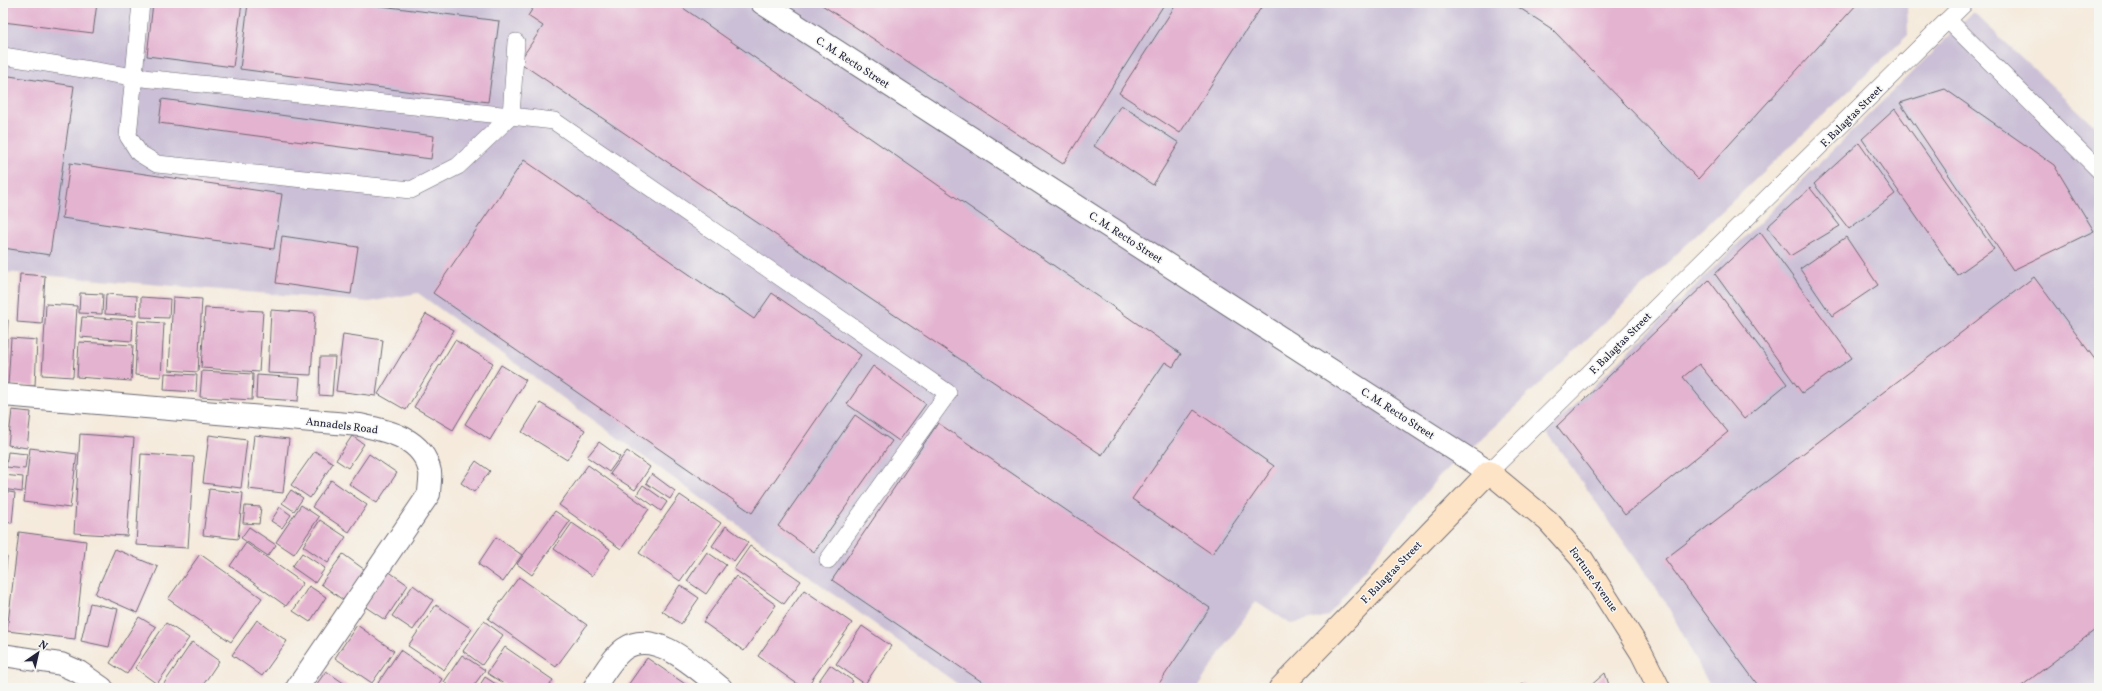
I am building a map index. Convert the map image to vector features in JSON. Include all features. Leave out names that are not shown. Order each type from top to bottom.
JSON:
[{"type":"main road","name":"F. Balagtas Street","points":[[1280,688],[1489,472]]},
{"type":"main road","name":"Fortune Avenue","points":[[1489,472],[1548,521],[1582,559],[1637,646],[1658,688]]},
{"type":"street","name":"C. M. Recto Street","points":[[762,3],[1489,472]]},
{"type":"street","name":"Annadels Road","points":[[3,394],[360,425],[390,431],[411,442],[425,455],[430,473],[429,494],[297,688]]},
{"type":"street","points":[[594,688],[609,666],[624,649],[640,643],[657,645],[675,653],[721,688]]},
{"type":"street","points":[[3,655],[61,664],[79,672],[102,688]]},
{"type":"lane","points":[[141,3],[128,136],[139,153],[157,164],[165,165],[411,190],[458,166],[511,116],[516,42]]},
{"type":"lane","name":"F. Balagtas Street","points":[[1489,472],[1965,3]]},
{"type":"lane","points":[[1948,20],[2099,170]]},
{"type":"lane","points":[[3,56],[133,77],[554,121],[948,393],[828,560]]},
{"type":"shaded area","points":[[3,3],[1907,3],[1908,35],[1496,425],[1439,476],[1328,616],[1291,624],[1256,601],[1197,688],[963,688],[418,293],[369,302],[3,272]]},
{"type":"shaded area","points":[[1973,12],[2099,130],[2099,688],[1711,688],[1665,601],[1547,432]]},
{"type":"building","points":[[3,3],[97,3],[93,33],[3,22]]},
{"type":"building","points":[[153,3],[242,3],[233,67],[147,56]]},
{"type":"building","points":[[248,3],[358,3],[499,21],[488,102],[240,69]]},
{"type":"building","points":[[536,3],[676,3],[1181,354],[1173,367],[1165,362],[1102,455],[519,62],[543,26],[528,16]]},
{"type":"building","points":[[819,3],[1165,3],[1063,164]]},
{"type":"building","points":[[1177,3],[1264,3],[1180,133],[1119,93]]},
{"type":"building","points":[[1512,3],[1858,3],[1698,179],[1552,29]]},
{"type":"building","points":[[3,75],[74,86],[50,255],[3,248]]},
{"type":"building","points":[[1945,89],[2054,165],[2094,231],[2013,270],[1900,103]]},
{"type":"building","points":[[162,99],[434,136],[431,159],[159,123]]},
{"type":"building","points":[[1121,105],[1179,143],[1153,185],[1094,146]]},
{"type":"building","points":[[1895,109],[1994,249],[1957,275],[1862,139]]},
{"type":"building","points":[[1859,143],[1895,194],[1849,229],[1814,184]]},
{"type":"building","points":[[524,160],[754,319],[772,293],[861,355],[752,513],[433,293]]},
{"type":"building","points":[[70,163],[282,194],[274,249],[62,218]]},
{"type":"building","points":[[1810,188],[1840,226],[1790,256],[1767,227]]},
{"type":"building","points":[[1760,232],[1852,358],[1802,393],[1715,274]]},
{"type":"building","points":[[282,236],[358,247],[351,294],[276,283]]},
{"type":"building","points":[[1846,237],[1878,285],[1832,316],[1800,269]]},
{"type":"building","points":[[20,274],[45,276],[42,324],[17,322]]},
{"type":"building","points":[[2034,277],[2099,365],[2099,627],[2019,688],[1760,688],[1665,559]]},
{"type":"building","points":[[1709,280],[1787,384],[1744,419],[1699,364],[1683,377],[1728,432],[1625,515],[1557,426]]},
{"type":"building","points":[[80,293],[103,294],[102,314],[79,313]]},
{"type":"building","points":[[106,294],[137,296],[136,316],[105,314]]},
{"type":"building","points":[[141,297],[170,299],[169,318],[141,317]]},
{"type":"building","points":[[173,297],[202,299],[198,372],[169,370]]},
{"type":"building","points":[[46,304],[77,306],[73,377],[42,375]]},
{"type":"building","points":[[205,308],[263,311],[259,372],[201,368]]},
{"type":"building","points":[[271,310],[315,313],[311,375],[268,373]]},
{"type":"building","points":[[426,314],[454,330],[406,410],[378,394]]},
{"type":"building","points":[[82,317],[133,320],[132,341],[80,337]]},
{"type":"building","points":[[3,320],[8,320],[5,375],[3,375]]},
{"type":"building","points":[[138,321],[164,323],[161,377],[135,375]]},
{"type":"building","points":[[343,334],[383,340],[376,396],[336,391]]},
{"type":"building","points":[[11,338],[37,340],[35,386],[8,385]]},
{"type":"building","points":[[455,340],[493,363],[453,430],[414,407]]},
{"type":"building","points":[[79,342],[133,345],[131,381],[77,377]]},
{"type":"building","points":[[320,357],[335,357],[332,396],[319,395]]},
{"type":"building","points":[[501,365],[526,380],[490,440],[465,424]]},
{"type":"building","points":[[873,366],[926,404],[899,441],[847,404]]},
{"type":"building","points":[[202,371],[253,374],[252,400],[200,397]]},
{"type":"building","points":[[165,373],[197,375],[196,392],[164,390]]},
{"type":"building","points":[[257,375],[300,378],[298,401],[256,398]]},
{"type":"building","points":[[540,403],[585,430],[567,460],[522,432]]},
{"type":"building","points":[[12,410],[31,412],[27,448],[8,445]]},
{"type":"building","points":[[1194,410],[1274,466],[1212,554],[1132,499]]},
{"type":"building","points":[[855,415],[892,441],[814,552],[778,526]]},
{"type":"building","points":[[938,423],[1210,608],[1156,688],[991,688],[832,580]]},
{"type":"building","points":[[80,434],[134,438],[127,536],[74,533]]},
{"type":"building","points":[[209,435],[247,440],[241,488],[203,483]]},
{"type":"building","points":[[254,435],[289,439],[283,493],[248,489]]},
{"type":"building","points":[[352,436],[364,444],[348,468],[336,460]]},
{"type":"building","points":[[599,442],[620,457],[609,472],[587,457]]},
{"type":"building","points":[[30,448],[77,454],[70,508],[24,502]]},
{"type":"building","points":[[315,451],[333,463],[310,498],[291,485]]},
{"type":"building","points":[[627,451],[650,467],[635,490],[610,474]]},
{"type":"building","points":[[8,452],[27,454],[25,469],[6,467]]},
{"type":"building","points":[[141,454],[194,457],[188,548],[136,545]]},
{"type":"building","points":[[369,454],[397,473],[377,503],[349,484]]},
{"type":"building","points":[[476,461],[490,471],[474,492],[461,483]]},
{"type":"building","points":[[588,465],[649,509],[621,549],[559,505]]},
{"type":"building","points":[[652,474],[675,491],[670,499],[646,483]]},
{"type":"building","points":[[3,475],[23,477],[22,492],[3,489]]},
{"type":"building","points":[[331,480],[367,505],[349,532],[312,507]]},
{"type":"building","points":[[643,485],[667,502],[661,511],[637,494]]},
{"type":"building","points":[[209,489],[243,493],[238,539],[203,535]]},
{"type":"building","points":[[291,490],[303,498],[294,511],[282,503]]},
{"type":"building","points":[[3,491],[15,493],[12,523],[3,522]]},
{"type":"building","points":[[680,495],[721,523],[680,581],[639,553]]},
{"type":"building","points":[[301,505],[319,517],[294,554],[276,542]]},
{"type":"building","points":[[245,506],[261,507],[259,524],[243,523]]},
{"type":"building","points":[[280,507],[291,515],[282,528],[271,521]]},
{"type":"building","points":[[555,511],[570,521],[532,575],[517,564]]},
{"type":"building","points":[[320,520],[346,537],[328,563],[303,546]]},
{"type":"building","points":[[572,523],[610,549],[592,576],[554,549]]},
{"type":"building","points":[[726,526],[748,542],[734,561],[712,546]]},
{"type":"building","points":[[249,527],[276,545],[268,556],[241,538]]},
{"type":"building","points":[[19,532],[86,541],[75,639],[7,631]]},
{"type":"building","points":[[496,537],[522,555],[503,582],[478,564]]},
{"type":"building","points":[[246,543],[303,583],[286,606],[230,566]]},
{"type":"building","points":[[750,546],[801,581],[784,604],[734,569]]},
{"type":"building","points":[[115,549],[158,567],[138,613],[95,594]]},
{"type":"building","points":[[707,552],[726,565],[706,594],[687,581]]},
{"type":"building","points":[[302,553],[325,568],[315,583],[292,567]]},
{"type":"building","points":[[200,554],[262,598],[231,642],[168,599]]},
{"type":"building","points":[[343,554],[365,570],[343,600],[321,584]]},
{"type":"building","points":[[3,556],[7,557],[4,587],[3,587]]},
{"type":"building","points":[[388,571],[408,585],[385,620],[364,606]]},
{"type":"building","points":[[736,576],[776,605],[744,651],[703,622]]},
{"type":"building","points":[[519,577],[587,625],[556,667],[488,619]]},
{"type":"building","points":[[413,585],[433,600],[413,630],[392,616]]},
{"type":"building","points":[[680,585],[699,598],[681,624],[662,611]]},
{"type":"building","points":[[309,586],[326,597],[310,622],[293,611]]},
{"type":"building","points":[[804,590],[852,623],[806,688],[803,688],[758,656]]},
{"type":"building","points":[[90,603],[118,609],[109,647],[81,641]]},
{"type":"building","points":[[436,605],[472,629],[444,670],[408,646]]},
{"type":"building","points":[[139,617],[156,627],[127,674],[110,663]]},
{"type":"building","points":[[257,620],[287,641],[262,676],[232,655]]},
{"type":"building","points":[[484,621],[503,635],[482,665],[463,651]]},
{"type":"building","points":[[166,623],[189,638],[157,684],[135,668]]},
{"type":"building","points":[[357,625],[394,651],[372,683],[335,658]]},
{"type":"building","points":[[862,626],[891,646],[865,684],[836,664]]},
{"type":"building","points":[[192,642],[219,661],[201,688],[167,688],[163,685]]},
{"type":"building","points":[[505,647],[553,680],[548,688],[510,688],[487,673]]},
{"type":"building","points":[[400,650],[442,679],[436,688],[385,688],[378,683]]},
{"type":"building","points":[[462,655],[485,670],[472,688],[452,688],[444,682]]},
{"type":"building","points":[[647,658],[691,688],[626,688]]},
{"type":"building","points":[[830,665],[853,681],[848,688],[814,688]]},
{"type":"building","points":[[326,671],[351,688],[314,688]]},
{"type":"building","points":[[1605,673],[1610,688],[1588,688]]},
{"type":"building","points":[[485,677],[502,688],[478,688]]},
{"type":"building","points":[[1523,683],[1528,688],[1517,688]]}]
